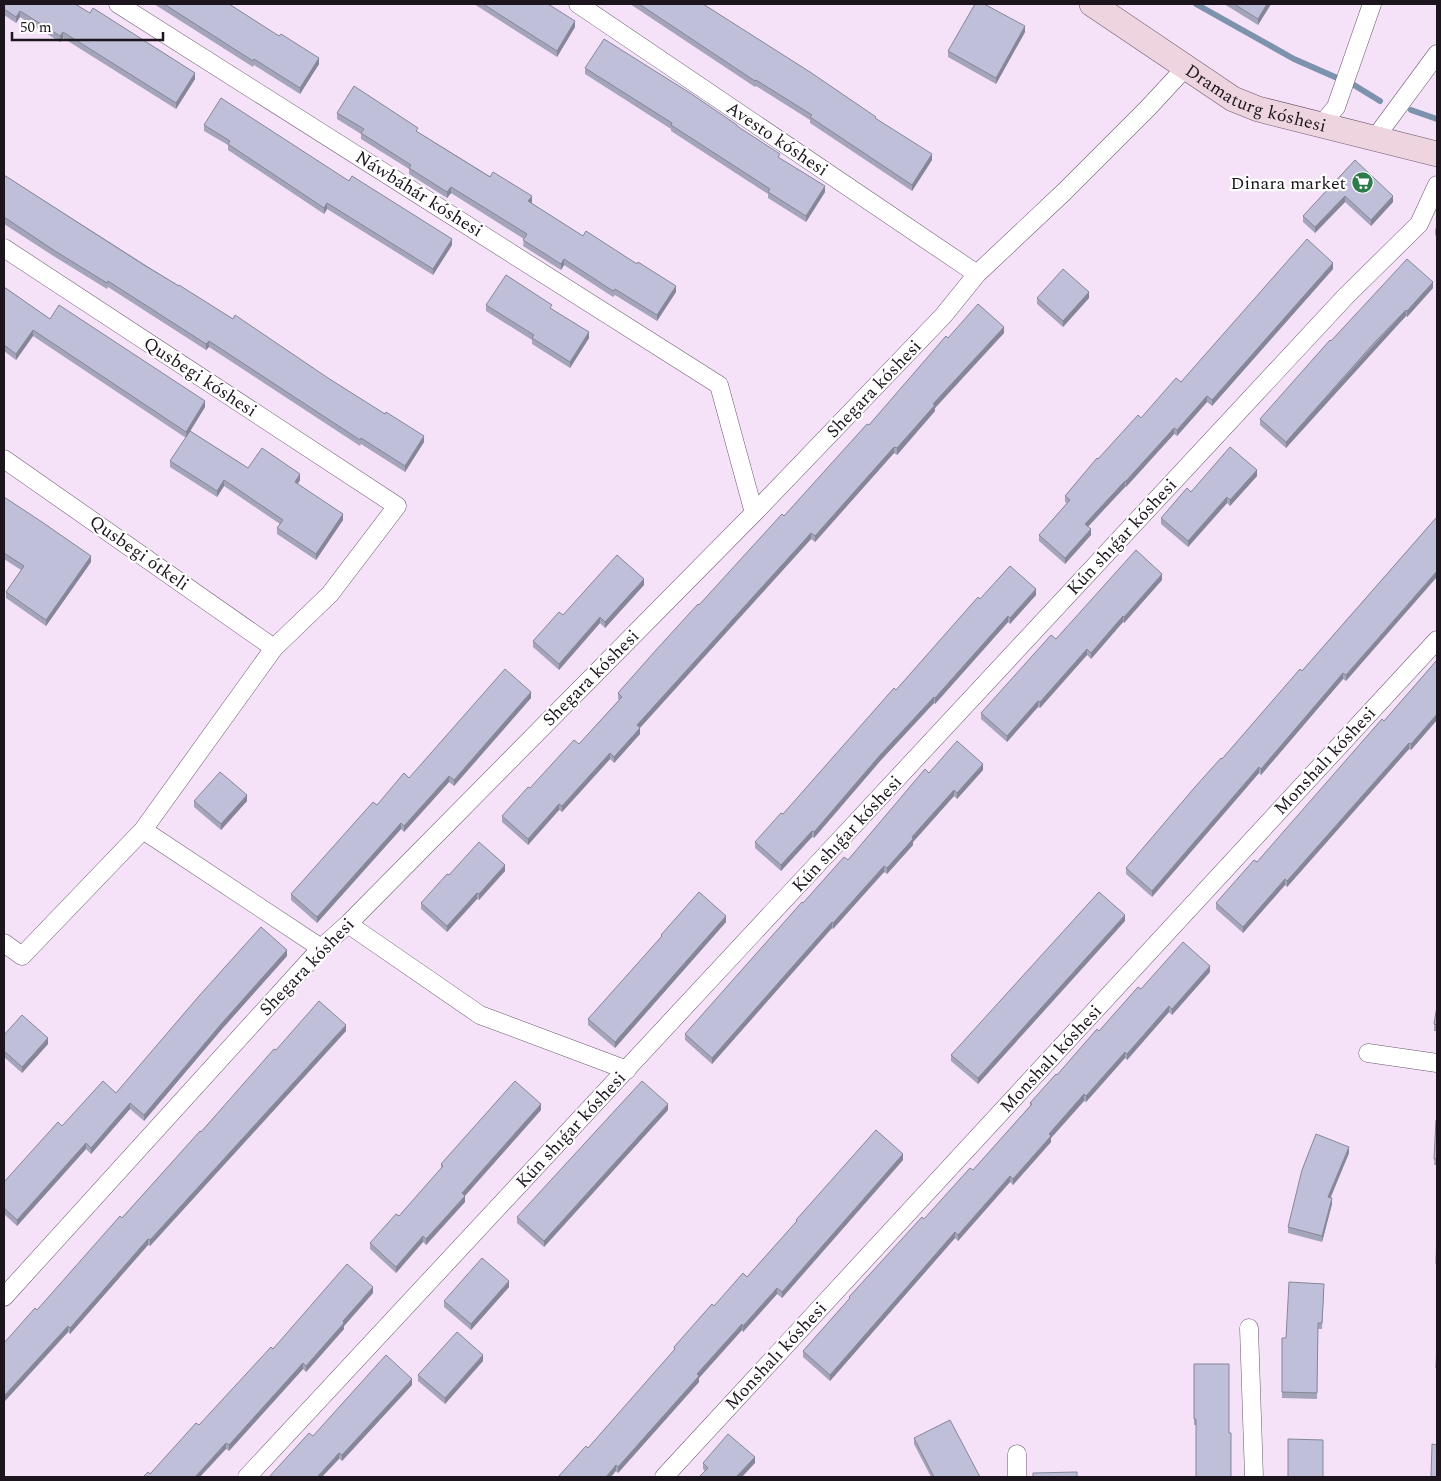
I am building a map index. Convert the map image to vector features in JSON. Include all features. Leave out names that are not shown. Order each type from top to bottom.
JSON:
[{"type":"street","name":"Náwbáhár kóshesi","points":[[118,4],[719,385],[754,513]]},
{"type":"street","name":"Avesto kóshesi","points":[[578,4],[977,274]]},
{"type":"street","name":"Dramaturg kóshesi","points":[[1092,4],[1233,99],[1258,109],[1437,154]]},
{"type":"street","points":[[1322,125],[1336,107],[1372,4]]},
{"type":"street","points":[[1376,138],[1437,54]]},
{"type":"street","name":"Shegara kóshesi","points":[[4,1296],[321,948],[348,924],[754,513],[943,316],[977,274],[1064,192],[1185,68]]},
{"type":"street","name":"Kún shıǵar kóshesi","points":[[248,1477],[1346,296],[1419,224],[1437,185]]},
{"type":"street","name":"Qusbegi kóshesi","points":[[4,248],[397,506],[330,594],[274,648]]},
{"type":"street","name":"Qusbegi ótkeli","points":[[4,459],[274,648]]},
{"type":"street","name":"Monshalı kóshesi","points":[[664,1477],[1437,640]]},
{"type":"street","points":[[4,944],[22,956],[143,830],[274,648]]},
{"type":"street","points":[[143,830],[321,948]]},
{"type":"street","points":[[348,924],[480,1015],[627,1070]]},
{"type":"street","points":[[1368,1053],[1437,1063]]},
{"type":"street","points":[[1249,1328],[1254,1477]]},
{"type":"street","points":[[1017,1454],[1017,1477]]},
{"type":"building","points":[[4,4],[75,4],[90,13],[93,8],[195,73],[176,103],[63,32],[60,36],[20,11],[16,17],[4,9]]},
{"type":"building","points":[[164,4],[229,4],[279,36],[281,34],[319,58],[300,88],[254,59],[253,61]]},
{"type":"building","points":[[483,4],[548,4],[575,21],[557,51]]},
{"type":"building","points":[[639,4],[703,4],[810,72],[875,118],[932,154],[912,185],[810,117],[812,115],[755,81]]},
{"type":"building","points":[[975,4],[984,4],[1025,26],[996,78],[948,51]]},
{"type":"building","points":[[1234,4],[1267,4],[1258,19]]},
{"type":"building","points":[[604,39],[690,93],[780,154],[778,157],[825,186],[806,216],[768,192],[770,189],[671,125],[672,123],[585,68]]},
{"type":"building","points":[[354,86],[418,128],[416,131],[490,177],[493,172],[532,196],[528,201],[583,236],[586,231],[637,264],[638,262],[676,286],[657,315],[615,289],[613,291],[564,259],[561,264],[523,240],[527,234],[451,187],[447,192],[409,168],[411,165],[361,133],[364,129],[337,113]]},
{"type":"building","points":[[221,98],[349,181],[352,176],[452,239],[433,269],[327,203],[324,208],[228,144],[230,141],[204,125]]},
{"type":"building","points":[[1355,160],[1393,196],[1371,220],[1345,196],[1315,227],[1303,216]]},
{"type":"building","points":[[4,175],[144,265],[233,319],[235,315],[328,378],[424,436],[405,466],[361,438],[360,440],[209,341],[206,344],[108,281],[107,283],[55,251],[4,217]]},
{"type":"building","points":[[1307,239],[1333,263],[1212,400],[1207,396],[1177,430],[1174,428],[1085,524],[1091,529],[1065,558],[1039,535],[1070,500],[1065,496],[1097,458],[1138,415],[1141,418],[1176,378],[1181,382]]},
{"type":"building","points":[[1407,259],[1433,282],[1374,343],[1286,442],[1260,419],[1330,340]]},
{"type":"building","points":[[1063,269],[1089,292],[1063,321],[1037,298]]},
{"type":"building","points":[[506,275],[552,305],[550,308],[589,332],[570,362],[532,338],[534,335],[486,305]]},
{"type":"building","points":[[4,287],[50,319],[59,305],[205,401],[186,432],[33,330],[16,354],[4,345]]},
{"type":"building","points":[[978,304],[1004,327],[933,404],[935,405],[897,448],[894,447],[815,536],[811,533],[637,725],[640,728],[614,757],[610,753],[562,806],[559,804],[528,839],[502,816],[574,740],[579,744],[622,697],[618,693],[656,650],[782,514],[784,516],[867,424],[869,425],[946,336],[948,338]]},
{"type":"building","points":[[190,431],[248,468],[262,448],[300,474],[295,482],[343,514],[316,554],[277,528],[283,520],[224,480],[217,491],[170,461]]},
{"type":"building","points":[[1230,447],[1257,470],[1230,500],[1227,497],[1188,541],[1161,518],[1187,488],[1191,492]]},
{"type":"building","points":[[4,497],[91,556],[46,620],[6,592],[24,566],[4,553]]},
{"type":"building","points":[[1436,518],[1437,571],[1346,675],[1343,673],[1261,769],[1259,767],[1152,891],[1126,868],[1195,787],[1222,759],[1300,669],[1302,671]]},
{"type":"building","points":[[1136,550],[1162,574],[1091,653],[1087,649],[1007,736],[981,713],[1051,635],[1056,639]]},
{"type":"building","points":[[617,555],[644,579],[605,622],[600,617],[559,664],[533,641],[559,612],[563,615]]},
{"type":"building","points":[[1010,566],[1036,589],[1010,618],[1008,616],[935,698],[881,754],[814,832],[812,831],[781,865],[755,842],[781,813],[783,814],[894,688],[896,690],[978,597],[980,599]]},
{"type":"building","points":[[1437,660],[1437,714],[1287,881],[1285,879],[1243,927],[1216,903],[1254,860],[1257,862],[1382,719],[1384,721]]},
{"type":"building","points":[[505,669],[531,692],[454,780],[449,776],[404,826],[401,823],[317,917],[291,894],[373,802],[377,805],[404,773],[409,778]]},
{"type":"building","points":[[957,741],[983,764],[957,793],[954,790],[887,868],[884,866],[832,922],[712,1058],[685,1034],[844,857],[848,860],[925,769],[929,773]]},
{"type":"building","points":[[220,772],[247,795],[221,824],[194,801]]},
{"type":"building","points":[[479,842],[505,865],[447,926],[421,903]]},
{"type":"building","points":[[699,892],[726,916],[615,1042],[588,1019]]},
{"type":"building","points":[[1099,892],[1125,915],[978,1078],[951,1055]]},
{"type":"building","points":[[261,927],[287,950],[144,1115],[130,1103],[91,1148],[86,1143],[17,1220],[4,1208],[4,1182],[58,1122],[62,1126],[103,1081],[116,1093]]},
{"type":"building","points":[[1183,942],[1210,966],[1172,1009],[1169,1006],[1127,1054],[1125,1052],[1086,1096],[1084,1094],[1049,1134],[1051,1136],[1013,1179],[1010,1176],[958,1235],[955,1232],[830,1375],[803,1351],[922,1217],[924,1219],[970,1168],[973,1170],[1097,1029],[1099,1031],[1138,987],[1141,989]]},
{"type":"building","points":[[319,1001],[346,1025],[150,1240],[148,1239],[70,1328],[68,1326],[4,1396],[4,1343],[35,1308],[37,1310],[120,1216],[122,1218]]},
{"type":"building","points":[[1437,1006],[1437,1025],[1434,1024]]},
{"type":"building","points":[[22,1015],[48,1038],[22,1067],[4,1051],[4,1035]]},
{"type":"building","points":[[515,1081],[541,1104],[462,1193],[465,1196],[426,1239],[423,1236],[396,1267],[370,1243],[396,1214],[399,1216],[443,1166],[441,1164]]},
{"type":"building","points":[[642,1081],[668,1104],[544,1241],[517,1217]]},
{"type":"building","points":[[1436,1120],[1437,1159],[1434,1159]]},
{"type":"building","points":[[876,1130],[903,1154],[782,1292],[777,1288],[743,1326],[742,1324],[697,1374],[699,1376],[618,1467],[616,1465],[606,1477],[558,1477],[586,1446],[588,1448],[712,1304],[714,1306],[743,1273],[747,1277]]},
{"type":"building","points":[[1316,1134],[1349,1147],[1328,1197],[1332,1198],[1322,1236],[1288,1227],[1302,1170]]},
{"type":"building","points":[[1437,1227],[1437,1264],[1436,1264]]},
{"type":"building","points":[[482,1258],[509,1281],[471,1324],[444,1301]]},
{"type":"building","points":[[347,1264],[373,1287],[306,1366],[303,1363],[229,1445],[226,1443],[195,1477],[143,1477],[148,1472],[150,1474],[196,1423],[199,1425],[271,1347],[273,1349]]},
{"type":"building","points":[[1289,1282],[1324,1284],[1322,1323],[1318,1323],[1317,1393],[1282,1392],[1282,1338],[1286,1338]]},
{"type":"building","points":[[457,1332],[483,1355],[445,1398],[418,1375]]},
{"type":"building","points":[[386,1355],[412,1379],[342,1455],[339,1453],[317,1477],[269,1477],[309,1433],[313,1436]]},
{"type":"building","points":[[1194,1364],[1229,1364],[1231,1477],[1196,1477]]},
{"type":"building","points":[[950,1420],[980,1477],[934,1477],[914,1438]]},
{"type":"building","points":[[728,1434],[755,1457],[736,1477],[699,1477],[708,1468],[703,1463]]},
{"type":"building","points":[[1288,1439],[1323,1440],[1323,1477],[1288,1477]]},
{"type":"building","points":[[1432,1444],[1437,1445],[1437,1477],[1431,1477]]},
{"type":"building","points":[[1077,1472],[1077,1477],[1033,1477],[1033,1473]]},
{"type":"waterway","points":[[1196,4],[1294,59],[1335,77]]},
{"type":"waterway","points":[[1354,85],[1380,101]]},
{"type":"waterway","points":[[1411,110],[1437,119]]},
{"type":"place","name":"Dinara market","points":[[1362,183]]}]
